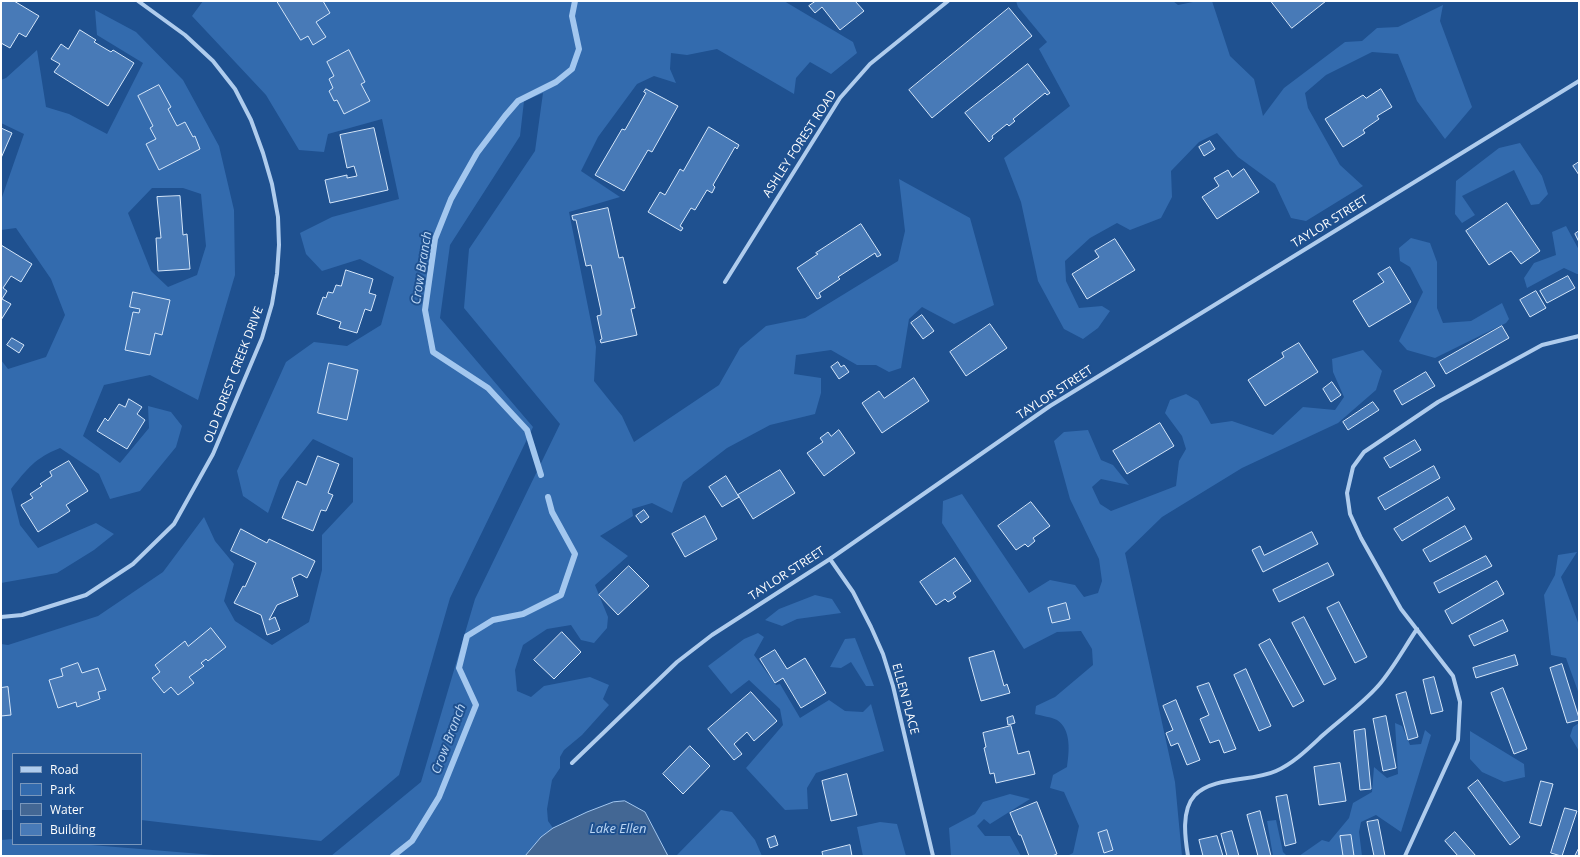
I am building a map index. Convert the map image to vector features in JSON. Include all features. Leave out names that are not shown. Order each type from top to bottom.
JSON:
[{"type":"street","name":"OLD FOREST CREEK DRIVE","points":[[1,617],[22,615],[86,595],[133,564],[174,524],[213,454],[262,338],[272,304],[277,274],[279,245],[278,217],[272,184],[263,153],[250,120],[235,89],[213,61],[185,35],[138,1]]},
{"type":"street","name":"ASHLEY FOREST ROAD","points":[[725,282],[840,98],[870,64],[948,1]]},
{"type":"street","name":"TAYLOR STREET","points":[[572,763],[677,662],[712,635],[830,559],[1050,406],[1579,81]]},
{"type":"street","points":[[1405,856],[1458,740],[1460,702],[1453,676],[1401,609],[1361,538],[1350,514],[1347,493],[1353,467],[1364,452],[1438,402],[1542,345],[1579,336]]},
{"type":"street","name":"ELLEN PLACE","points":[[830,559],[853,592],[883,654],[893,686],[933,856]]},
{"type":"street","points":[[1188,856],[1184,833],[1188,809],[1194,796],[1204,788],[1229,781],[1254,778],[1275,772],[1295,760],[1377,687],[1390,672],[1417,629]]},
{"type":"green space","points":[[203,1],[784,1],[853,42],[857,53],[831,74],[810,62],[796,78],[794,94],[717,49],[687,55],[671,53],[670,69],[676,83],[654,76],[637,84],[598,137],[581,171],[620,197],[569,212],[596,347],[594,381],[622,416],[634,442],[719,385],[740,348],[766,326],[805,318],[898,261],[905,231],[899,179],[970,218],[994,305],[954,324],[922,307],[909,319],[901,368],[889,372],[876,365],[857,365],[831,350],[796,355],[794,374],[821,378],[821,393],[815,414],[770,425],[727,448],[683,482],[672,513],[652,503],[632,509],[633,516],[600,536],[628,556],[595,585],[608,617],[607,628],[594,643],[581,640],[571,625],[547,629],[523,645],[515,670],[517,691],[531,697],[544,686],[590,677],[609,685],[603,699],[609,705],[582,735],[564,750],[560,757],[560,768],[552,780],[547,809],[548,821],[553,828],[541,837],[525,856],[331,856],[421,782],[475,599],[560,424],[464,308],[469,249],[535,151],[543,93],[524,101],[520,136],[450,245],[440,318],[533,427],[450,598],[399,775],[321,841],[142,820],[142,753],[12,753],[12,810],[1,810],[1,644],[8,645],[98,616],[163,572],[204,517],[215,541],[234,564],[224,601],[235,621],[272,645],[309,622],[322,570],[322,535],[353,502],[353,458],[313,439],[280,480],[268,513],[243,496],[237,471],[286,362],[314,342],[347,346],[381,325],[394,277],[360,259],[322,271],[306,254],[300,233],[332,217],[399,199],[382,119],[328,134],[324,152],[299,150],[266,95],[192,16]]},
{"type":"green space","points":[[1016,1],[1173,1],[1178,5],[1198,1],[1212,1],[1230,56],[1254,79],[1263,116],[1284,88],[1345,42],[1362,41],[1377,28],[1398,27],[1443,5],[1440,21],[1472,107],[1445,139],[1417,101],[1398,54],[1372,52],[1326,75],[1305,93],[1308,108],[1340,165],[1363,186],[1306,221],[1291,218],[1275,184],[1238,157],[1217,133],[1199,142],[1171,171],[1172,197],[1161,218],[1130,230],[1117,223],[1090,238],[1065,261],[1066,281],[1079,308],[1102,306],[1110,311],[1098,328],[1083,339],[1064,329],[1038,281],[1021,202],[1004,158],[1070,106],[1039,49],[1047,42],[1018,7]]},
{"type":"green space","points":[[95,10],[136,32],[183,80],[219,146],[234,210],[235,275],[198,400],[150,375],[104,385],[83,436],[120,463],[149,428],[148,406],[171,412],[182,426],[176,447],[140,491],[110,499],[99,474],[60,448],[44,456],[32,465],[11,489],[20,525],[38,548],[96,523],[114,534],[94,550],[57,573],[1,583],[1,360],[8,369],[46,357],[65,315],[51,279],[16,228],[1,230],[1,200],[24,134],[1,123],[1,80],[6,78],[37,50],[46,107],[69,114],[107,134],[143,63],[97,35]],"holes":[[[152,188],[183,188],[201,194],[206,246],[197,275],[168,287],[151,271],[128,213]]]},
{"type":"green space","points":[[1520,143],[1542,176],[1548,194],[1539,204],[1531,205],[1514,170],[1462,196],[1475,215],[1462,223],[1455,214],[1456,181],[1499,148]]},
{"type":"green space","points":[[1566,226],[1579,250],[1579,274],[1564,268],[1527,288],[1524,278],[1534,263],[1556,255],[1552,232]]},
{"type":"green space","points":[[1411,238],[1430,243],[1437,262],[1437,308],[1443,323],[1471,321],[1502,303],[1509,319],[1506,323],[1435,358],[1407,350],[1399,341],[1423,292],[1410,267],[1400,261],[1399,248]]},
{"type":"green space","points":[[1363,350],[1382,371],[1376,390],[1338,423],[1242,468],[1162,517],[1125,553],[1175,782],[1182,856],[1067,856],[1073,853],[1079,826],[1064,792],[1050,788],[1053,775],[1067,767],[1069,749],[1067,736],[1062,724],[1057,720],[1035,714],[1036,706],[1055,697],[1093,665],[1092,649],[1081,631],[1057,632],[1024,649],[942,523],[943,501],[962,494],[1029,593],[1050,580],[1075,585],[1084,597],[1098,593],[1102,581],[1099,559],[1070,499],[1054,441],[1064,432],[1088,430],[1101,460],[1113,465],[1129,485],[1101,479],[1092,487],[1100,504],[1111,511],[1176,486],[1179,461],[1186,449],[1182,436],[1165,413],[1170,400],[1186,394],[1198,401],[1211,424],[1232,421],[1273,435],[1303,407],[1335,410],[1344,397],[1333,372],[1332,359]]},
{"type":"green space","points":[[1577,552],[1561,577],[1579,625],[1579,694],[1566,658],[1551,655],[1544,595],[1555,575],[1558,555]]},
{"type":"green space","points":[[815,595],[832,599],[841,613],[797,619],[782,626],[765,620],[779,609]]},
{"type":"green space","points":[[758,633],[764,637],[754,655],[776,685],[780,684],[800,718],[829,700],[845,711],[863,712],[871,704],[884,751],[816,773],[807,788],[808,809],[785,810],[746,768],[783,725],[780,709],[749,680],[731,694],[708,666],[744,639]]},
{"type":"green space","points":[[855,638],[874,686],[866,686],[851,662],[841,668],[830,667],[845,639]]},
{"type":"green space","points":[[1395,723],[1402,726],[1410,745],[1421,744],[1425,730],[1431,735],[1401,832],[1376,815],[1361,822],[1359,832],[1362,856],[1299,856],[1322,840],[1329,842],[1349,818],[1353,803],[1372,792],[1374,767],[1387,778],[1398,774]]},
{"type":"green space","points":[[1579,723],[1579,751],[1570,736],[1573,727]]},
{"type":"green space","points":[[1470,731],[1524,764],[1525,777],[1504,782],[1482,772],[1470,759]]},
{"type":"green space","points":[[1010,794],[1030,799],[990,824],[984,819],[977,826],[985,836],[1010,836],[1021,856],[951,856],[949,828],[975,814],[983,802]]},
{"type":"green space","points":[[721,810],[732,812],[755,840],[762,856],[676,856]]},
{"type":"green space","points":[[1276,820],[1283,852],[1287,856],[1273,856],[1267,821]]},
{"type":"green space","points":[[880,822],[897,824],[906,856],[863,856],[857,827]]},
{"type":"green space","points":[[12,839],[12,845],[91,845],[226,856],[1,856],[1,840]]},
{"type":"water","name":"Lake Ellen","points":[[625,801],[645,812],[668,856],[525,856],[541,837],[553,828],[613,802]]},
{"type":"building","points":[[1,1],[14,1],[39,16],[26,37],[19,33],[10,48],[1,43]]},
{"type":"building","points":[[277,1],[323,1],[330,13],[316,22],[326,37],[313,45],[308,36],[301,40]]},
{"type":"building","points":[[816,1],[855,1],[864,11],[840,30],[822,7],[815,13],[809,6]]},
{"type":"building","points":[[1271,1],[1326,1],[1292,28]]},
{"type":"building","points":[[1009,8],[1032,36],[932,118],[909,90]]},
{"type":"building","points":[[80,30],[96,40],[94,42],[111,52],[113,50],[134,63],[108,106],[54,72],[60,64],[51,59],[61,44],[68,49]]},
{"type":"building","points":[[349,50],[365,82],[361,84],[370,101],[344,114],[337,100],[334,101],[329,91],[333,88],[329,79],[334,76],[327,62]]},
{"type":"building","points":[[1028,64],[1050,93],[1047,95],[1045,93],[1013,119],[1015,121],[1009,126],[1007,124],[992,136],[993,138],[989,142],[965,113]]},
{"type":"building","points":[[159,85],[171,107],[168,109],[177,126],[185,122],[193,137],[195,136],[200,149],[159,170],[146,144],[156,139],[150,128],[153,126],[138,96]]},
{"type":"building","points":[[646,89],[678,106],[652,152],[648,150],[624,191],[595,175],[622,129],[625,130],[646,93],[644,92]]},
{"type":"building","points":[[1381,89],[1392,107],[1377,116],[1379,119],[1363,130],[1365,133],[1343,147],[1325,119],[1363,95],[1366,98]]},
{"type":"building","points":[[709,127],[739,145],[737,149],[735,147],[713,185],[715,187],[712,193],[707,190],[695,210],[691,208],[680,226],[683,228],[681,231],[648,212],[660,192],[665,195],[680,169],[683,171]]},
{"type":"building","points":[[1,128],[12,133],[1,158]]},
{"type":"building","points":[[374,128],[388,190],[330,203],[325,180],[347,175],[347,178],[357,176],[354,166],[347,168],[340,135]]},
{"type":"building","points":[[1210,141],[1215,149],[1204,156],[1199,147]]},
{"type":"building","points":[[1579,162],[1579,175],[1573,166]]},
{"type":"building","points":[[1244,169],[1259,192],[1217,219],[1202,197],[1219,186],[1214,178],[1228,170],[1232,177]]},
{"type":"building","points":[[180,196],[183,235],[187,234],[190,269],[158,271],[156,238],[161,238],[157,197]]},
{"type":"building","points":[[1507,203],[1540,251],[1521,264],[1511,251],[1489,265],[1466,231]]},
{"type":"building","points":[[608,208],[619,258],[623,257],[635,308],[631,309],[637,335],[601,343],[600,340],[602,339],[597,316],[601,315],[601,311],[591,265],[586,266],[576,220],[573,220],[572,216]]},
{"type":"building","points":[[861,224],[881,255],[877,257],[875,253],[838,277],[840,279],[819,293],[821,297],[817,299],[797,268],[818,254],[816,253]]},
{"type":"building","points":[[1579,231],[1579,242],[1575,234]]},
{"type":"building","points":[[1115,239],[1135,270],[1087,299],[1072,274],[1099,257],[1095,251]]},
{"type":"building","points":[[1,245],[32,264],[21,282],[11,276],[3,288],[7,291],[2,299],[11,304],[1,320]]},
{"type":"building","points":[[1390,267],[1411,302],[1369,327],[1353,301],[1384,282],[1378,274]]},
{"type":"building","points":[[346,270],[373,279],[369,293],[376,295],[371,311],[365,309],[357,333],[339,328],[341,322],[317,314],[323,297],[326,298],[328,292],[333,293],[336,285],[341,286]]},
{"type":"building","points":[[1568,276],[1575,288],[1547,303],[1540,291]]},
{"type":"building","points":[[1536,291],[1546,308],[1530,317],[1520,300]]},
{"type":"building","points":[[133,292],[170,300],[162,335],[155,333],[150,355],[125,350],[133,312],[139,313],[140,309],[130,307]]},
{"type":"building","points":[[922,315],[934,331],[923,339],[911,323]]},
{"type":"building","points":[[990,324],[1007,348],[966,376],[950,352]]},
{"type":"building","points":[[1502,326],[1509,338],[1446,374],[1439,362]]},
{"type":"building","points":[[12,338],[24,345],[19,353],[7,345]]},
{"type":"building","points":[[1299,343],[1318,372],[1265,406],[1248,380],[1284,357],[1282,353]]},
{"type":"building","points":[[838,362],[841,367],[844,365],[849,372],[839,379],[831,367]]},
{"type":"building","points":[[329,363],[358,370],[347,420],[318,413]]},
{"type":"building","points":[[1426,372],[1435,386],[1402,405],[1394,391]]},
{"type":"building","points":[[914,378],[929,401],[882,433],[862,403],[879,391],[884,398]]},
{"type":"building","points":[[1332,382],[1341,395],[1331,402],[1323,389]]},
{"type":"building","points":[[129,399],[142,407],[137,414],[145,420],[127,449],[97,431],[105,418],[108,421],[119,404],[125,407]]},
{"type":"building","points":[[1373,402],[1379,410],[1348,430],[1343,422]]},
{"type":"building","points":[[1160,423],[1174,446],[1127,474],[1113,451]]},
{"type":"building","points":[[839,430],[855,453],[824,476],[807,453],[823,442],[820,438],[828,432],[831,436]]},
{"type":"building","points":[[1415,440],[1421,450],[1390,468],[1384,458]]},
{"type":"building","points":[[318,456],[339,464],[328,493],[333,495],[326,511],[321,510],[313,531],[282,518],[297,481],[306,485]]},
{"type":"building","points":[[69,461],[88,491],[66,505],[70,511],[38,532],[21,505],[33,498],[30,494],[42,486],[40,484],[52,476],[50,472]]},
{"type":"building","points":[[1434,466],[1440,478],[1385,510],[1378,498]]},
{"type":"building","points":[[780,470],[795,493],[753,519],[738,495]]},
{"type":"building","points":[[726,476],[739,497],[722,507],[709,487]]},
{"type":"building","points":[[1448,497],[1455,509],[1402,541],[1394,529]]},
{"type":"building","points":[[1031,502],[1050,526],[1033,538],[1035,541],[1028,547],[1025,544],[1016,550],[998,526]]},
{"type":"building","points":[[644,510],[649,517],[641,523],[636,516]]},
{"type":"building","points":[[705,516],[717,539],[685,557],[672,534]]},
{"type":"building","points":[[1465,526],[1472,539],[1430,562],[1423,550]]},
{"type":"building","points":[[241,529],[267,543],[269,539],[315,561],[307,578],[300,574],[292,578],[298,596],[277,605],[269,620],[275,617],[280,630],[267,635],[261,615],[234,603],[243,586],[245,587],[256,563],[231,551]]},
{"type":"building","points":[[1312,532],[1318,544],[1263,572],[1252,550],[1260,546],[1264,555]]},
{"type":"building","points":[[1486,556],[1492,566],[1439,593],[1434,583]]},
{"type":"building","points":[[955,558],[971,581],[953,593],[956,597],[948,602],[945,599],[936,605],[920,582]]},
{"type":"building","points":[[1328,563],[1334,575],[1279,602],[1273,590]]},
{"type":"building","points":[[629,566],[649,586],[618,615],[599,595]]},
{"type":"building","points":[[1497,581],[1504,594],[1452,624],[1445,611]]},
{"type":"building","points":[[1339,602],[1367,657],[1355,663],[1327,608]]},
{"type":"building","points":[[1066,603],[1070,619],[1052,623],[1048,608]]},
{"type":"building","points":[[1304,617],[1336,679],[1324,685],[1292,623]]},
{"type":"building","points":[[1503,620],[1508,631],[1474,646],[1469,636]]},
{"type":"building","points":[[211,628],[226,647],[208,661],[206,659],[201,663],[204,666],[189,677],[194,683],[178,695],[171,687],[164,693],[152,678],[160,672],[155,665],[185,641],[188,646]]},
{"type":"building","points":[[562,632],[581,652],[554,679],[534,660]]},
{"type":"building","points":[[1270,639],[1304,701],[1293,707],[1259,645]]},
{"type":"building","points":[[775,650],[787,669],[805,658],[826,693],[801,708],[783,678],[775,683],[760,659]]},
{"type":"building","points":[[994,651],[1004,686],[1007,684],[1010,693],[981,701],[969,658]]},
{"type":"building","points":[[1515,655],[1518,665],[1476,678],[1473,668]]},
{"type":"building","points":[[78,663],[82,673],[98,668],[106,690],[98,692],[100,699],[77,707],[76,702],[58,708],[49,680],[63,676],[61,669]]},
{"type":"building","points":[[1562,664],[1579,718],[1579,720],[1567,723],[1550,668]]},
{"type":"building","points":[[1246,669],[1271,726],[1259,731],[1234,675]]},
{"type":"building","points":[[1434,677],[1443,711],[1431,714],[1423,680]]},
{"type":"building","points":[[1209,683],[1236,749],[1224,753],[1219,740],[1210,743],[1200,719],[1209,715],[1197,687]]},
{"type":"building","points":[[8,687],[11,715],[1,716],[1,688]]},
{"type":"building","points":[[1503,688],[1527,749],[1514,754],[1491,693]]},
{"type":"building","points":[[751,692],[777,721],[754,741],[747,732],[734,744],[742,754],[734,760],[708,729]]},
{"type":"building","points":[[1406,692],[1418,737],[1408,740],[1396,695]]},
{"type":"building","points":[[1176,700],[1200,760],[1187,765],[1178,743],[1171,746],[1166,733],[1173,730],[1163,706]]},
{"type":"building","points":[[1013,716],[1015,723],[1008,725],[1007,718]]},
{"type":"building","points":[[1386,716],[1396,768],[1383,771],[1373,719]]},
{"type":"building","points":[[1011,726],[1018,754],[1029,751],[1035,774],[996,783],[994,773],[990,774],[984,748],[986,747],[983,733]]},
{"type":"building","points":[[1365,729],[1371,789],[1360,790],[1354,731]]},
{"type":"building","points":[[690,746],[710,766],[683,794],[663,774]]},
{"type":"building","points":[[1340,763],[1346,801],[1319,805],[1314,767]]},
{"type":"building","points":[[847,774],[857,815],[831,821],[822,781]]},
{"type":"building","points":[[1478,780],[1520,837],[1510,845],[1468,788]]},
{"type":"building","points":[[1541,781],[1553,784],[1541,826],[1530,823]]},
{"type":"building","points":[[1287,795],[1296,843],[1285,846],[1276,797]]},
{"type":"building","points":[[1037,802],[1057,854],[1052,856],[1029,856],[1010,813]]},
{"type":"building","points":[[1565,808],[1577,811],[1561,856],[1551,853]]},
{"type":"building","points":[[1260,811],[1271,856],[1258,856],[1247,815]]},
{"type":"building","points":[[1378,820],[1385,856],[1374,856],[1367,822]]},
{"type":"building","points":[[1107,830],[1113,850],[1104,853],[1098,833]]},
{"type":"building","points":[[1232,831],[1239,856],[1227,856],[1221,834]]},
{"type":"building","points":[[1455,832],[1476,856],[1458,856],[1445,841]]},
{"type":"building","points":[[1351,835],[1354,856],[1343,856],[1340,836]]},
{"type":"building","points":[[775,836],[778,845],[770,848],[767,839]]},
{"type":"building","points":[[1217,836],[1223,856],[1203,856],[1199,840]]},
{"type":"building","points":[[850,845],[852,856],[823,856],[822,852]]},
{"type":"building","points":[[1579,848],[1579,856],[1575,856]]},
{"type":"waterway","name":"Crow Branch","points":[[541,475],[527,430],[488,388],[433,352],[425,310],[435,239],[451,199],[477,153],[518,101],[556,82],[572,69],[579,49],[572,16],[575,1]]},
{"type":"waterway","name":"Crow Branch","points":[[393,856],[412,841],[439,797],[476,705],[459,668],[467,636],[493,620],[523,614],[561,595],[575,554],[552,512],[548,497]]}]
